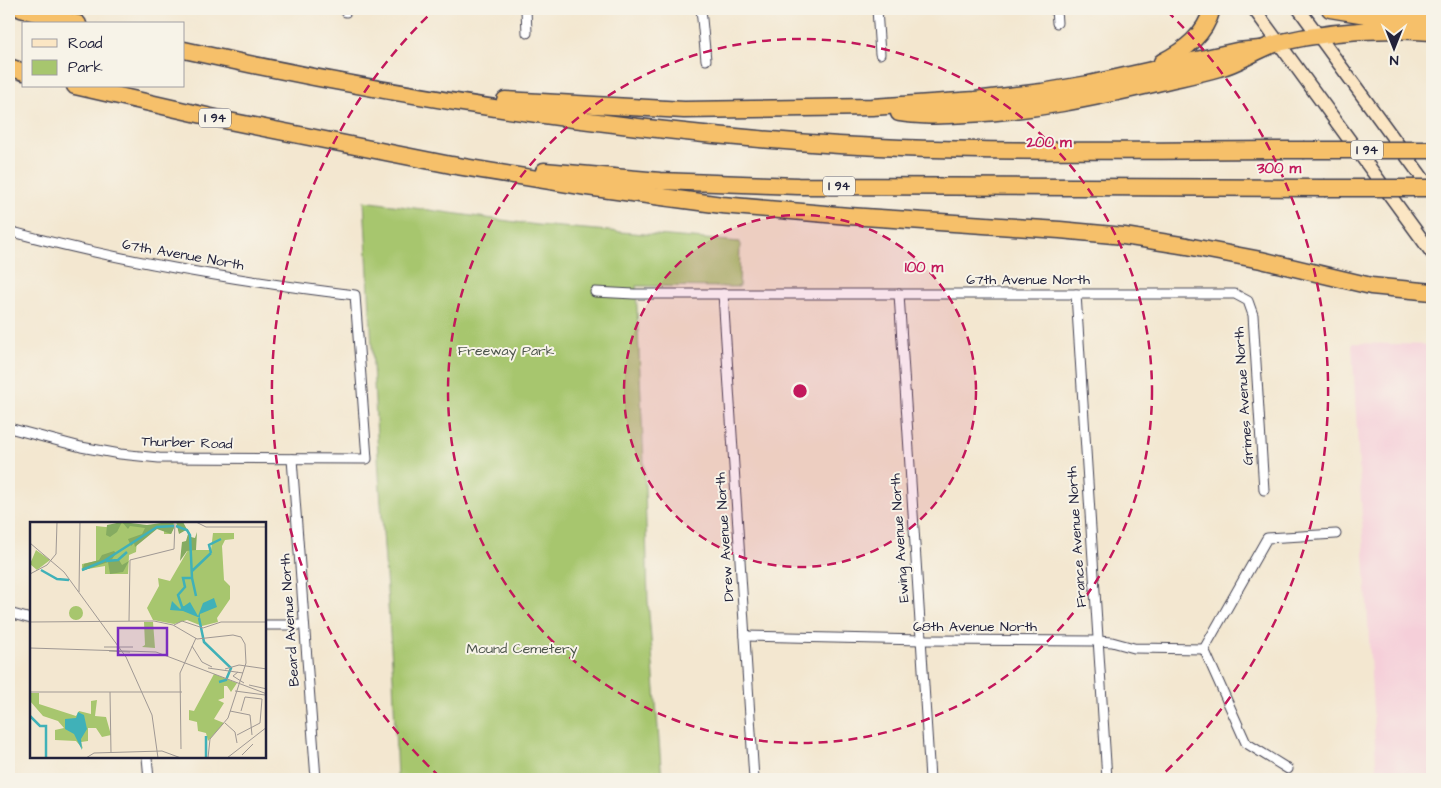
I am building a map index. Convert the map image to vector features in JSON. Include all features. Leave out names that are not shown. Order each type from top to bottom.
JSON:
[{"type":"highway","points":[[21,9],[70,22]]},
{"type":"highway","points":[[1142,72],[1175,56],[1194,41],[1206,25],[1212,9]]},
{"type":"highway","points":[[1330,9],[1432,23]]},
{"type":"highway","points":[[872,107],[910,115],[985,114],[1033,108],[1222,68],[1260,49],[1278,43],[1352,32],[1390,30],[1432,32]]},
{"type":"highway","points":[[396,91],[684,110],[872,107],[1016,96],[1089,84],[1237,51],[1260,49]]},
{"type":"highway","name":"I 94","points":[[185,50],[396,91],[589,121],[747,138],[824,144],[962,149],[1432,150]]},
{"type":"highway","points":[[9,67],[22,71]]},
{"type":"highway","name":"I 94","points":[[85,88],[229,121],[356,146],[544,170],[696,183],[798,186],[1432,189]]},
{"type":"highway","points":[[356,146],[450,165],[540,180],[722,204],[899,221],[1060,230],[1124,236],[1261,260],[1371,286],[1432,292]]},
{"type":"main road","points":[[1254,9],[1432,253]]},
{"type":"main road","points":[[1299,9],[1432,189]]},
{"type":"street","points":[[526,9],[527,33]]},
{"type":"street","points":[[701,9],[706,60]]},
{"type":"street","points":[[877,9],[880,54]]},
{"type":"street","points":[[1056,9],[1057,23]]},
{"type":"street","name":"67th Avenue North","points":[[9,230],[49,242],[149,264],[355,295],[367,459]]},
{"type":"street","name":"67th Avenue North","points":[[595,292],[634,294],[1235,294],[1248,301]]},
{"type":"street","name":"Drew Avenue North","points":[[723,294],[754,779]]},
{"type":"street","name":"Ewing Avenue North","points":[[899,294],[930,779]]},
{"type":"street","name":"France Avenue North","points":[[1076,294],[1107,779]]},
{"type":"street","name":"Grimes Avenue North","points":[[1248,301],[1252,315],[1264,490]]},
{"type":"street","name":"Thurber Road","points":[[9,428],[81,448],[159,458],[367,459]]},
{"type":"street","name":"Beard Avenue North","points":[[292,459],[316,779]]},
{"type":"street","points":[[1288,769],[1246,743],[1204,649],[1267,538],[1336,534]]},
{"type":"street","points":[[9,613],[30,619]]},
{"type":"street","points":[[266,625],[304,625]]},
{"type":"street","name":"68th Avenue North","points":[[745,636],[1098,641],[1112,642],[1134,648],[1204,649]]},
{"type":"street","points":[[147,758],[149,779]]},
{"type":"shaded area","points":[[1352,343],[1432,345],[1432,779],[1377,779]]},
{"type":"green space","points":[[364,201],[537,225],[740,242],[739,287],[636,286],[648,601],[662,779],[397,779],[393,678],[379,474]]},
{"type":"park label","name":"Freeway Park","points":[[506,351]]},
{"type":"park label","name":"Mound Cemetery","points":[[522,649]]}]
